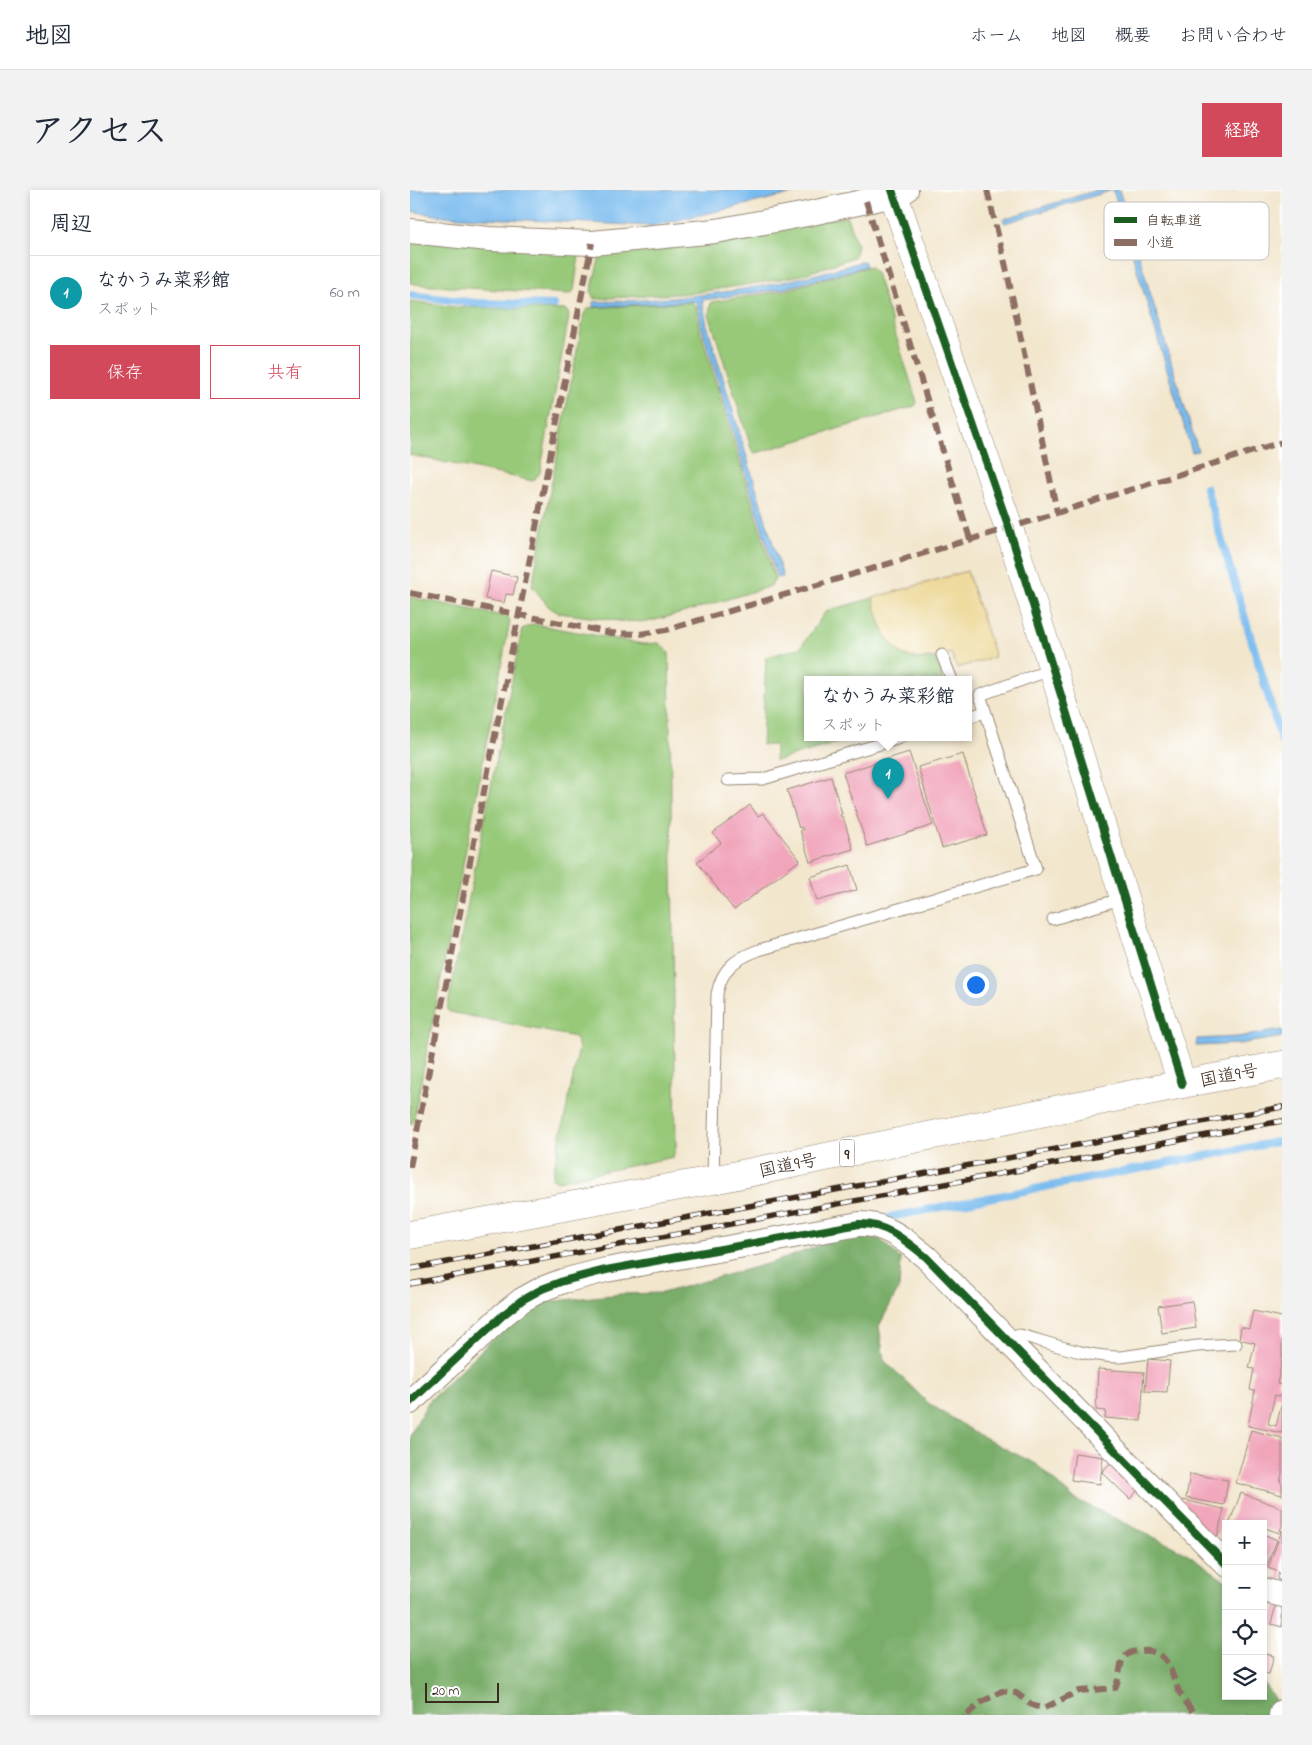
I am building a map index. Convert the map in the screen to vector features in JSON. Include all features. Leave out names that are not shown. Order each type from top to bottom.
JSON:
[{"type":"main road","points":[[898,192],[1009,528],[1182,1084]]},
{"type":"main road","name":"国道9号","points":[[410,1235],[713,1180],[1282,1065]]},
{"type":"street","points":[[410,231],[489,239],[592,243],[716,231],[807,214],[898,192]]},
{"type":"street","points":[[410,1402],[503,1315],[522,1300],[542,1289],[563,1281],[606,1270],[859,1224],[881,1226],[907,1242],[926,1257],[1222,1560]]},
{"type":"street","points":[[1267,1591],[1282,1594]]},
{"type":"lane","points":[[942,655],[950,676]]},
{"type":"lane","points":[[713,1180],[717,994],[719,982],[725,971],[734,962],[759,950],[1036,869],[980,695],[1052,669]]},
{"type":"lane","points":[[972,716],[985,712]]},
{"type":"lane","points":[[728,780],[763,779],[890,741]]},
{"type":"lane","points":[[1053,920],[1124,898]]},
{"type":"lane","points":[[1007,1340],[1020,1335],[1092,1355],[1111,1358],[1197,1346],[1236,1344]]},
{"type":"green space","points":[[847,217],[857,245],[854,257],[802,275],[692,293],[594,299],[591,292],[600,256],[606,250]]},
{"type":"green space","points":[[410,236],[578,248],[579,255],[574,290],[571,294],[410,283]]},
{"type":"green space","points":[[870,266],[876,273],[917,402],[915,406],[756,453],[752,451],[709,314],[711,302],[782,291]]},
{"type":"green space","points":[[410,301],[455,307],[567,310],[569,316],[540,473],[533,481],[410,455]]},
{"type":"green space","points":[[692,302],[696,306],[699,326],[775,579],[771,586],[647,622],[620,621],[559,613],[549,607],[532,586],[584,314],[589,308]]},
{"type":"green space","points":[[410,597],[508,617],[510,621],[413,1123],[410,1125]]},
{"type":"green space","points":[[873,598],[885,635],[897,650],[905,656],[915,659],[935,659],[941,676],[804,676],[804,741],[844,741],[775,761],[775,745],[762,745],[766,657],[800,648],[826,611]]},
{"type":"green space","points":[[533,624],[643,644],[659,643],[669,653],[676,1146],[673,1157],[558,1181],[552,1178],[579,1048],[575,1037],[447,1010],[522,629]]},
{"type":"green space","points":[[848,1235],[880,1239],[901,1259],[899,1288],[879,1326],[884,1360],[928,1403],[986,1439],[1036,1464],[1073,1498],[1188,1554],[1222,1578],[1222,1700],[1267,1700],[1267,1688],[1275,1700],[1277,1715],[410,1715],[410,1586],[412,1578],[410,1576],[410,1435],[428,1402],[501,1331],[545,1302],[621,1294],[662,1293],[777,1261]]},
{"type":"sand","points":[[967,571],[995,657],[957,668],[951,653],[918,658],[897,650],[889,641],[883,629],[873,598]]},
{"type":"water","points":[[410,190],[809,190],[652,226],[442,216],[410,211]]},
{"type":"water","points":[[1097,190],[1113,190],[1005,223],[1003,219]]},
{"type":"water","points":[[1113,190],[1119,190],[1123,202],[1117,202]]},
{"type":"water","points":[[1134,260],[1140,260],[1198,451],[1192,452]]},
{"type":"water","points":[[864,261],[866,266],[782,289],[702,300],[707,325],[783,577],[777,578],[701,325],[697,301],[593,307],[593,302],[662,299],[730,291],[797,279]]},
{"type":"water","points":[[1282,1030],[1282,1037],[1239,1044],[1196,1046],[1197,1039],[1238,1037]]},
{"type":"building","points":[[491,571],[517,577],[513,595],[506,594],[504,603],[485,599]]},
{"type":"building","points":[[909,752],[933,825],[867,846],[843,773]]},
{"type":"building","points":[[963,754],[987,835],[942,848],[918,767]]},
{"type":"building","points":[[831,777],[842,814],[840,815],[843,817],[853,849],[810,862],[800,830],[803,830],[802,827],[799,828],[787,790]]},
{"type":"building","points":[[750,805],[758,816],[763,813],[800,860],[734,910],[697,862],[721,843],[713,833]]},
{"type":"building","points":[[850,865],[857,890],[817,901],[810,877]]},
{"type":"building","points":[[1192,1301],[1196,1328],[1162,1333],[1158,1306]]},
{"type":"building","points":[[1253,1311],[1282,1317],[1282,1361],[1277,1384],[1282,1385],[1282,1397],[1275,1395],[1268,1424],[1276,1426],[1282,1403],[1282,1433],[1248,1426],[1255,1391],[1250,1390],[1254,1369],[1249,1368],[1255,1343],[1239,1339],[1241,1327],[1249,1329]]},
{"type":"building","points":[[1148,1359],[1170,1361],[1167,1392],[1145,1391]]},
{"type":"building","points":[[1098,1369],[1144,1372],[1141,1421],[1105,1418],[1106,1411],[1096,1410]]},
{"type":"building","points":[[1251,1430],[1282,1438],[1282,1474],[1280,1482],[1282,1483],[1282,1495],[1236,1483]]},
{"type":"building","points":[[1075,1453],[1103,1457],[1100,1484],[1071,1480]]},
{"type":"building","points":[[1113,1460],[1141,1487],[1130,1499],[1102,1472]]},
{"type":"building","points":[[1190,1474],[1228,1480],[1224,1505],[1186,1498]]},
{"type":"building","points":[[1241,1493],[1282,1508],[1282,1526],[1279,1533],[1267,1528],[1267,1520],[1231,1520]]},
{"type":"building","points":[[1183,1500],[1224,1509],[1217,1537],[1206,1535],[1181,1510]]},
{"type":"building","points":[[1282,1530],[1282,1581],[1277,1579],[1279,1572],[1268,1568]]},
{"type":"building","points":[[1267,1536],[1277,1540],[1267,1564]]},
{"type":"building","points":[[1276,1605],[1282,1607],[1282,1627],[1271,1624]]},
{"type":"building","points":[[1267,1654],[1274,1656],[1269,1674],[1267,1674]]},
{"type":"waterway","points":[[410,295],[476,303],[554,305]]},
{"type":"waterway","points":[[1206,488],[1282,742]]},
{"type":"waterway","points":[[890,1217],[1282,1141]]},
{"type":"railway","points":[[410,1269],[1282,1107]]},
{"type":"railway","points":[[410,1284],[1282,1121]]},
{"type":"marked path","points":[[987,190],[1006,267],[1057,512]]},
{"type":"marked path","points":[[866,201],[970,539]]},
{"type":"marked path","points":[[410,1167],[592,243]]},
{"type":"marked path","points":[[410,593],[611,633],[640,634],[666,630],[1009,528],[1282,442]]},
{"type":"marked path","points":[[967,1715],[980,1703],[1002,1691],[1016,1693],[1034,1706],[1044,1708],[1079,1691],[1115,1688],[1124,1658],[1128,1654],[1137,1651],[1151,1651],[1163,1657],[1180,1692],[1195,1715]]},
{"type":"cycle path","points":[[892,190],[1009,528],[1182,1084]]},
{"type":"cycle path","points":[[410,1402],[503,1315],[522,1300],[542,1289],[563,1281],[606,1270],[859,1224],[869,1224],[895,1234],[926,1257],[1222,1560]]},
{"type":"place","name":"なかうみ菜彩館","points":[[888,799]]}]
